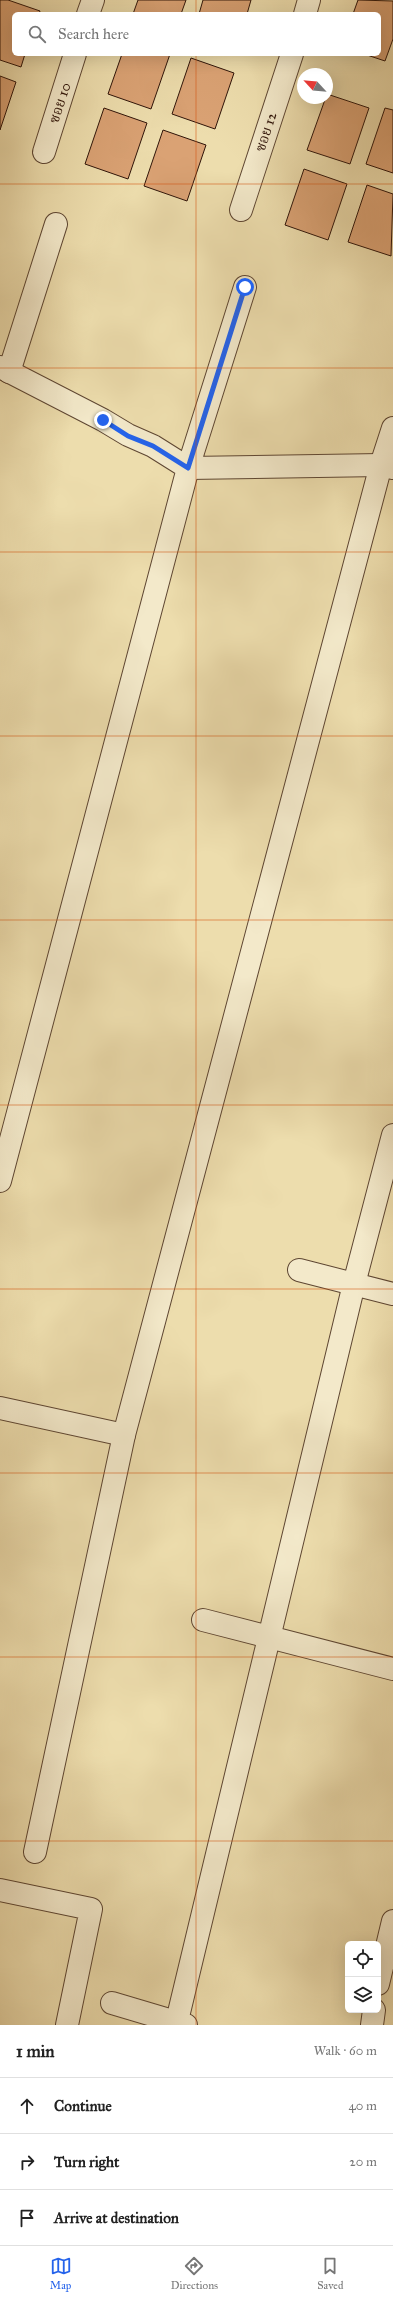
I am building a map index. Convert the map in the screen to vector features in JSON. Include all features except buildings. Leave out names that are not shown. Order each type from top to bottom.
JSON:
[{"type":"street","points":[[89,12],[93,0]]},
{"type":"street","points":[[305,12],[309,0]]},
{"type":"street","name":"ซอย 10","points":[[44,152],[74,56]]},
{"type":"street","name":"ซอย 12","points":[[241,210],[291,56]]},
{"type":"street","points":[[56,224],[5,370],[103,420],[128,436],[153,446],[188,468],[387,466]]},
{"type":"street","points":[[0,1181],[188,468],[245,287]]},
{"type":"street","points":[[35,1852],[124,1435],[387,466],[393,428]]},
{"type":"street","points":[[112,2003],[179,2024],[269,1637],[354,1284],[393,1135]]},
{"type":"street","points":[[299,1270],[393,1294]]},
{"type":"street","points":[[0,1408],[124,1435]]},
{"type":"street","points":[[202,1620],[393,1669]]},
{"type":"street","points":[[0,1890],[91,1909],[67,2025]]},
{"type":"street","points":[[380,1977],[393,1921]]},
{"type":"street","points":[[372,2025],[374,2013]]},
{"type":"route","points":[[103,420],[128,436],[153,446],[188,468],[245,287]]}]
